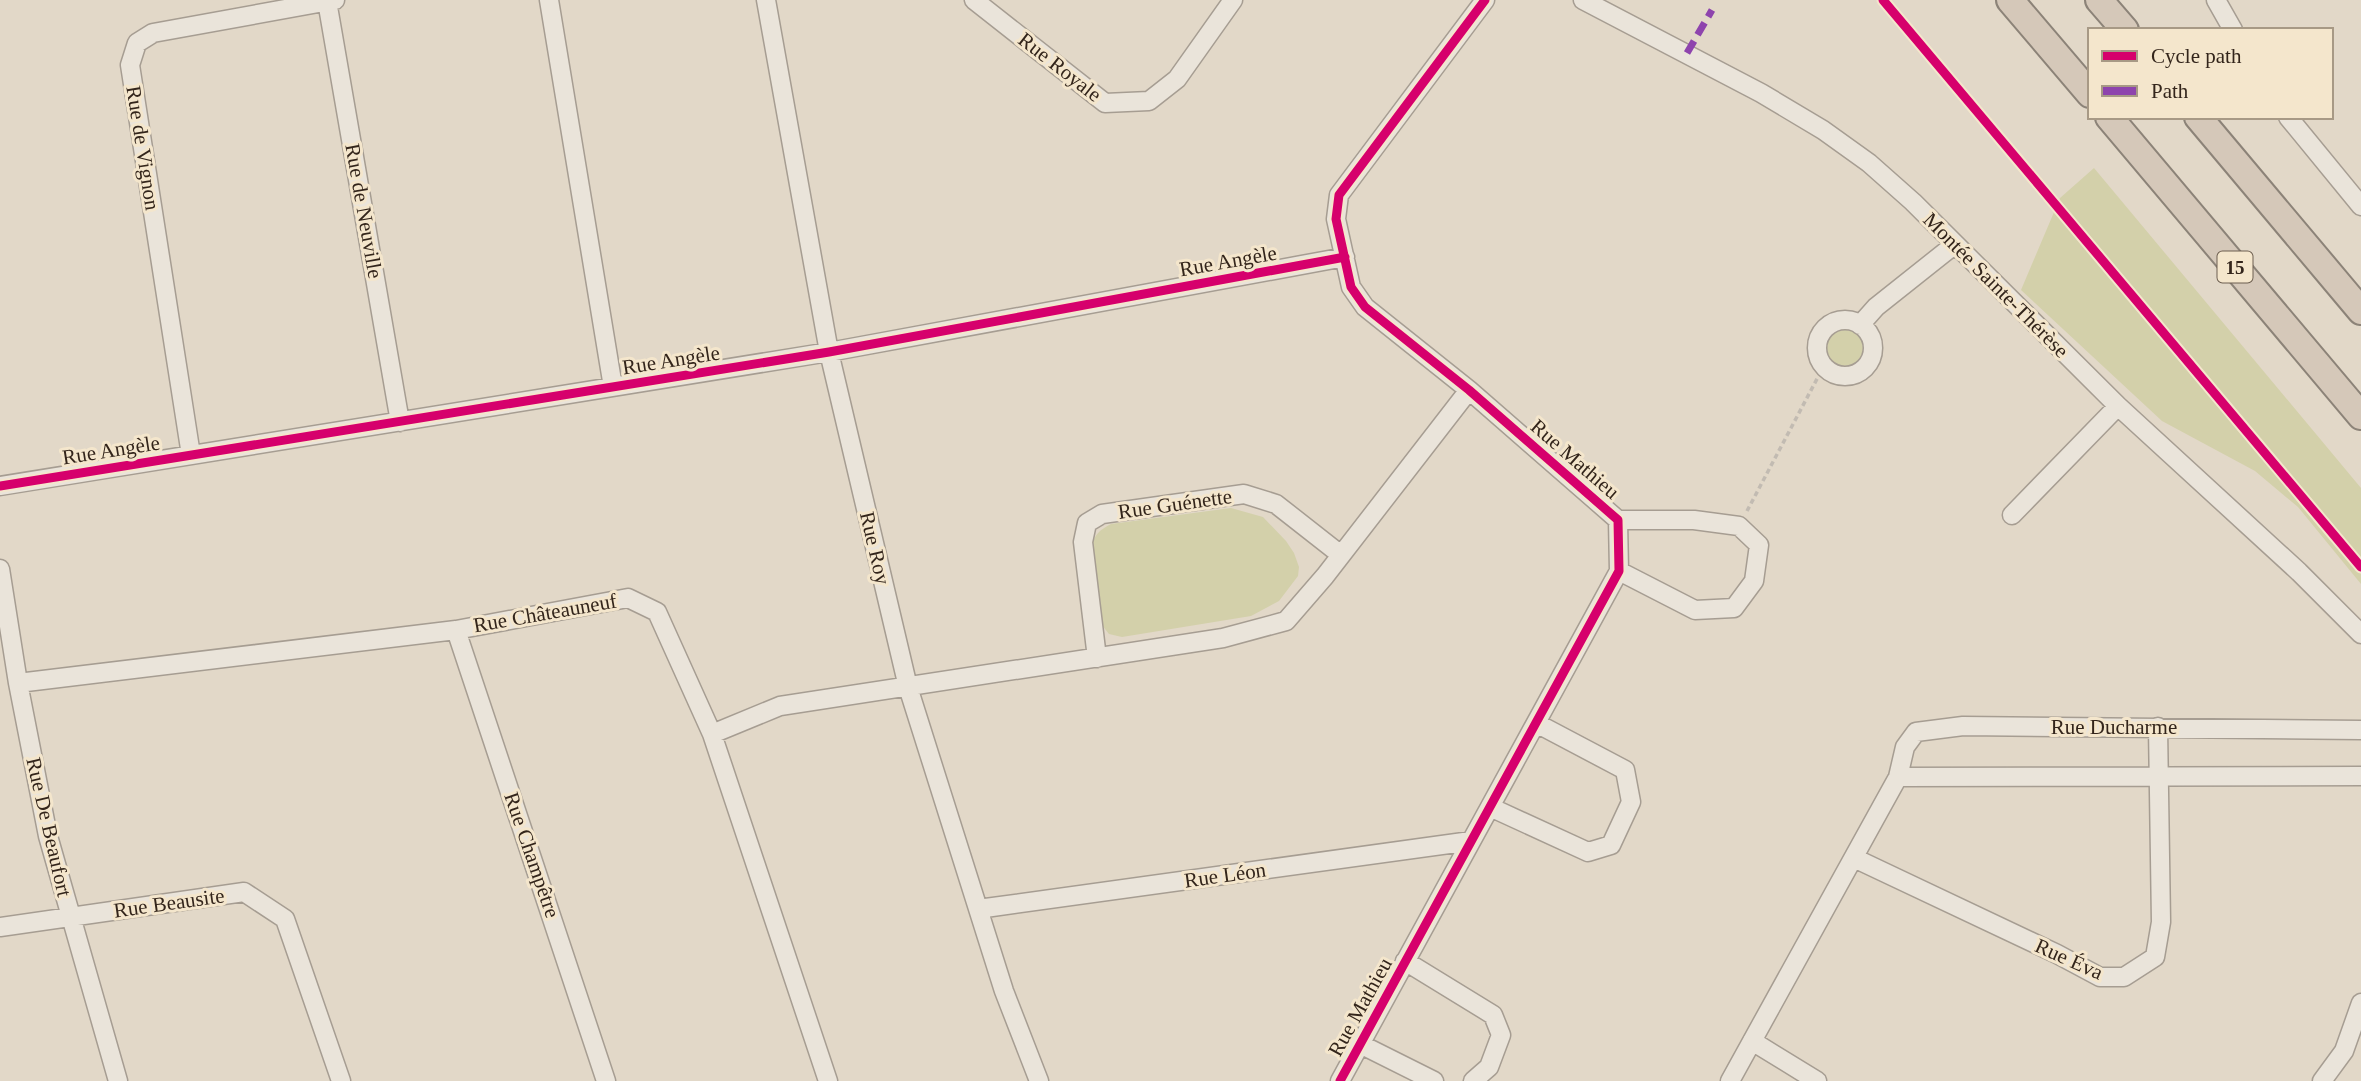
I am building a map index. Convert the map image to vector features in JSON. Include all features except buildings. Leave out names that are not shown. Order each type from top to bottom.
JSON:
[{"type":"highway","points":[[2010,0],[2088,92]]},
{"type":"highway","points":[[2099,0],[2122,28]]},
{"type":"highway","name":"15","points":[[2111,119],[2361,416]]},
{"type":"highway","points":[[2200,119],[2361,311]]},
{"type":"street","points":[[549,0],[613,387]]},
{"type":"street","name":"Rue Roy","points":[[766,0],[829,352],[908,687],[1004,991],[1039,1081]]},
{"type":"street","name":"Rue Royale","points":[[974,0],[1105,103],[1149,101],[1177,79],[1233,0]]},
{"type":"street","name":"Rue Mathieu","points":[[1485,0],[1339,195],[1336,219],[1351,287],[1365,307],[1469,390],[1618,520],[1694,520],[1739,526]]},
{"type":"street","name":"Montée Sainte-Thérèse","points":[[1583,0],[1761,93],[1823,130],[1882,175],[2118,406],[2308,580],[2361,634]]},
{"type":"street","points":[[2216,0],[2231,28]]},
{"type":"street","name":"Rue de Neuville","points":[[331,1],[400,422]]},
{"type":"street","name":"Rue de Vignon","points":[[191,455],[130,65],[137,43],[153,33],[331,1]]},
{"type":"street","points":[[2290,119],[2361,206]]},
{"type":"street","points":[[1860,325],[1876,307],[1954,245]]},
{"type":"street","name":"Rue Angèle","points":[[0,486],[829,352],[1345,257]]},
{"type":"street","points":[[712,734],[780,706],[1223,638],[1286,621],[1341,555],[1469,390]]},
{"type":"street","points":[[2012,515],[2118,406]]},
{"type":"street","name":"Rue Guénette","points":[[1097,658],[1083,542],[1087,523],[1102,514],[1244,494],[1276,505],[1341,555]]},
{"type":"street","name":"Rue Mathieu","points":[[1340,1081],[1619,571],[1618,520]]},
{"type":"street","points":[[1619,571],[1695,610],[1734,608],[1754,581],[1759,545],[1739,526]]},
{"type":"street","name":"Rue De Beaufort","points":[[0,569],[18,683],[48,836],[118,1081]]},
{"type":"street","name":"Rue Châteauneuf","points":[[18,683],[456,630],[628,598],[657,612],[712,734],[828,1081]]},
{"type":"street","name":"Rue Champêtre","points":[[456,630],[606,1081]]},
{"type":"street","points":[[1490,807],[1588,852],[1611,845],[1631,802],[1626,770],[1536,723]]},
{"type":"street","name":"Rue Ducharme","points":[[1730,1081],[1898,776],[1905,747],[1916,732],[1963,726],[2361,730]]},
{"type":"street","name":"Rue Éva","points":[[1854,858],[2100,977],[2124,977],[2155,957],[2161,922],[2158,727]]},
{"type":"street","points":[[1898,776],[2361,776]]},
{"type":"street","name":"Rue Léon","points":[[978,909],[1471,841]]},
{"type":"street","name":"Rue Beausite","points":[[0,926],[244,892],[285,919],[341,1081]]},
{"type":"street","name":"Rue Mathieu","points":[[1405,961],[1493,1015],[1501,1035],[1489,1067],[1473,1081]]},
{"type":"street","points":[[2322,1081],[2344,1051],[2361,1003]]},
{"type":"street","points":[[1752,1041],[1817,1081]]},
{"type":"street","name":"Rue Mathieu","points":[[1360,1044],[1434,1081]]},
{"type":"path","points":[[1739,526],[1818,377]]},
{"type":"shaded area","points":[[2094,168],[2361,488],[2361,584],[2298,507],[2255,471],[2162,421],[2021,290],[2060,198]]},
{"type":"shaded area","points":[[1845,330],[1857,336],[1863,348],[1857,360],[1845,366],[1833,360],[1827,348],[1833,336]]},
{"type":"shaded area","points":[[1231,508],[1263,517],[1294,553],[1299,567],[1298,576],[1279,601],[1251,616],[1122,637],[1109,634],[1101,624],[1091,550],[1100,531],[1111,524]]},
{"type":"marked path","points":[[1687,53],[1712,10]]},
{"type":"cycle path","points":[[1340,1081],[1619,571],[1618,520],[1469,390],[1365,307],[1351,287],[1336,219],[1339,195],[1485,0]]},
{"type":"cycle path","points":[[1883,0],[2361,567]]},
{"type":"cycle path","points":[[0,486],[829,352],[1345,257]]}]
